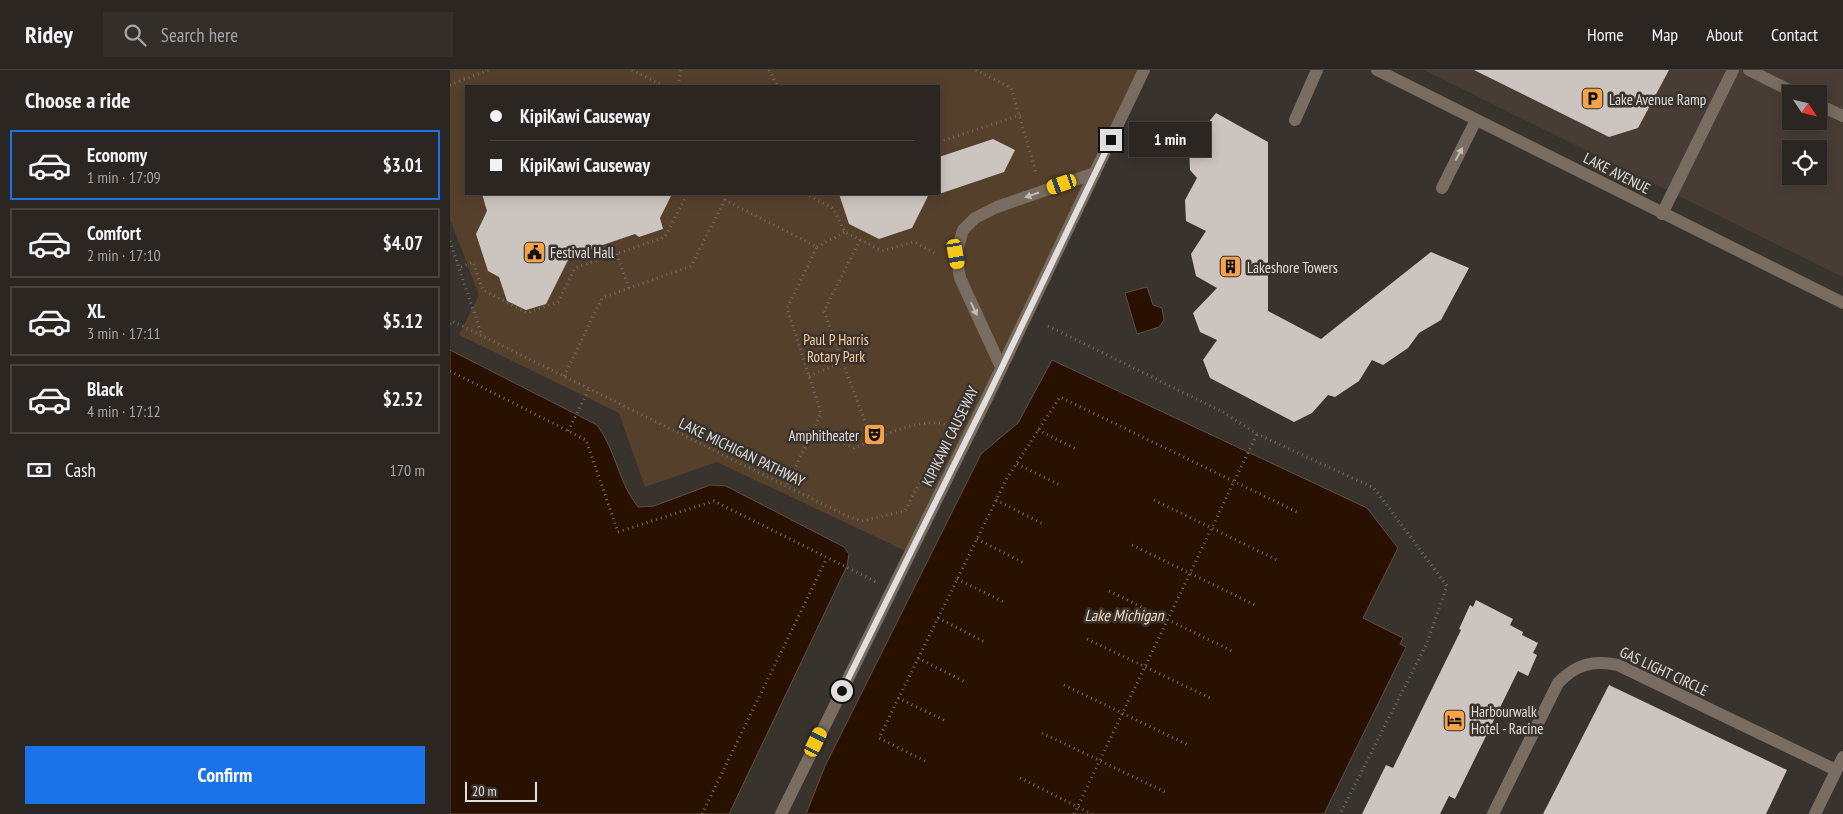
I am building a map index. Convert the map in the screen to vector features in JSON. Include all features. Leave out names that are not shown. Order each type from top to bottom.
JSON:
[{"type":"street","name":"KIPIKAWI CAUSEWAY","points":[[781,814],[1001,367],[1144,70]]},
{"type":"street","points":[[1295,120],[1317,70]]},
{"type":"street","name":"LAKE AVENUE","points":[[1377,70],[1843,303]]},
{"type":"street","points":[[1662,214],[1733,70]]},
{"type":"street","points":[[1749,70],[1782,86]]},
{"type":"street","points":[[1828,109],[1843,116]]},
{"type":"street","points":[[1442,188],[1476,120]]},
{"type":"street","points":[[1001,367],[960,278],[956,254],[963,230],[974,218],[997,207],[1094,173]]},
{"type":"street","name":"GAS LIGHT CIRCLE","points":[[1493,814],[1558,683],[1567,673],[1583,664],[1600,662],[1618,665],[1836,770]]},
{"type":"street","points":[[1815,814],[1843,757]]},
{"type":"path","points":[[450,85],[488,70]]},
{"type":"path","points":[[632,70],[662,85]]},
{"type":"path","points":[[678,85],[681,70]]},
{"type":"path","points":[[770,70],[777,85]]},
{"type":"path","points":[[976,70],[1011,88],[1021,115],[1036,172]]},
{"type":"path","points":[[940,142],[1021,115]]},
{"type":"path","points":[[461,267],[473,262],[483,290],[527,313],[558,302],[575,268],[665,237],[686,195]]},
{"type":"path","points":[[564,376],[602,298],[691,266],[725,200],[724,195]]},
{"type":"path","points":[[807,195],[833,208],[845,232],[882,251],[914,242],[935,254]]},
{"type":"path","points":[[725,200],[817,247]]},
{"type":"path","points":[[786,487],[821,413],[787,308],[817,247],[845,232]]},
{"type":"path","points":[[860,240],[824,311],[872,441]]},
{"type":"path","points":[[450,242],[461,267],[483,336]]},
{"type":"path","points":[[617,254],[629,288]]},
{"type":"path","name":"LAKE MICHIGAN PATHWAY","points":[[450,324],[452,321],[786,487],[847,516],[862,521],[905,511],[969,387]]},
{"type":"path","points":[[1048,326],[1223,412],[1257,434],[1374,488],[1447,586],[1427,643],[1340,814]]},
{"type":"path","points":[[809,376],[843,362]]},
{"type":"path","points":[[450,372],[586,440],[618,532],[714,501],[892,590]]},
{"type":"path","points":[[568,431],[588,389]]},
{"type":"path","points":[[925,760],[879,738],[996,500],[1060,396],[1299,514]]},
{"type":"path","points":[[813,428],[854,448],[920,423],[939,421],[949,426]]},
{"type":"path","points":[[1038,430],[1078,450]]},
{"type":"path","points":[[1074,814],[1257,434]]},
{"type":"path","points":[[1017,464],[1062,486]]},
{"type":"path","points":[[996,500],[1043,524]]},
{"type":"path","points":[[1154,500],[1277,560]]},
{"type":"path","points":[[977,540],[1024,563]]},
{"type":"path","points":[[1132,545],[1255,605]]},
{"type":"path","points":[[702,814],[827,558]]},
{"type":"path","points":[[957,578],[1004,602]]},
{"type":"path","points":[[1109,591],[1232,651]]},
{"type":"path","points":[[938,618],[985,642]]},
{"type":"path","points":[[1087,639],[1210,698]]},
{"type":"path","points":[[918,658],[965,682]]},
{"type":"path","points":[[1064,685],[1188,744]]},
{"type":"path","points":[[898,698],[946,721]]},
{"type":"path","points":[[1042,733],[1165,792]]},
{"type":"path","points":[[1020,778],[1092,814]]},
{"type":"shaded area","points":[[1424,70],[1843,70],[1843,277]]},
{"type":"green space","name":"Paul P Harris Rotary Park","points":[[450,70],[1144,70],[910,553],[717,462],[645,487],[619,413],[459,335],[479,295],[450,219]]},
{"type":"water","points":[[1147,287],[1153,305],[1162,308],[1164,320],[1159,327],[1137,334],[1125,293]]},
{"type":"water","points":[[450,350],[597,425],[609,445],[631,497],[638,507],[654,506],[710,485],[726,486],[844,547],[849,554],[847,566],[729,814],[450,814]]},
{"type":"water","name":"Lake Michigan","points":[[1052,360],[1367,508],[1398,548],[1363,618],[1403,638],[1400,644],[1406,647],[1324,814],[806,814],[825,766],[981,454],[1018,423]]},
{"type":"building","name":"Lake Avenue Ramp","points":[[1474,70],[1669,70],[1638,128],[1609,137]]},
{"type":"building","name":"Lakeshore Towers","points":[[1216,113],[1268,142],[1268,311],[1321,339],[1431,252],[1469,268],[1441,320],[1419,333],[1408,348],[1383,365],[1372,360],[1359,381],[1335,397],[1328,395],[1312,413],[1294,422],[1210,378],[1203,360],[1217,340],[1200,332],[1193,313],[1217,288],[1196,276],[1191,254],[1206,231],[1186,221],[1185,200],[1197,178],[1190,170],[1189,146]]},
{"type":"building","points":[[993,139],[1015,150],[1004,172],[940,194],[940,157]]},
{"type":"building","name":"Festival Hall","points":[[482,195],[672,195],[660,218],[663,229],[639,237],[635,234],[588,250],[585,255],[568,260],[546,304],[526,310],[507,301],[499,277],[488,271],[476,234],[487,211]]},
{"type":"building","points":[[839,195],[928,195],[912,228],[879,239],[849,224]]},
{"type":"building","name":"Harbourwalk Hotel - Racine","points":[[1476,600],[1513,619],[1510,625],[1523,632],[1522,635],[1538,643],[1533,653],[1537,655],[1528,676],[1518,671],[1455,799],[1449,796],[1440,814],[1362,814],[1386,765],[1393,768],[1461,630],[1459,629],[1470,605],[1473,607]]},
{"type":"building","points":[[1609,685],[1787,770],[1766,814],[1543,814]]},
{"type":"place","name":"Lake Avenue Ramp","points":[[1593,99]]},
{"type":"place","name":"Festival Hall","points":[[534,252]]},
{"type":"place","name":"Lakeshore Towers","points":[[1231,267]]},
{"type":"place","name":"Amphitheater","points":[[875,435]]},
{"type":"place","name":"Harbourwalk Hotel - Racine","points":[[1455,720]]},
{"type":"route","points":[[842,691],[988,396],[1111,140]]}]
